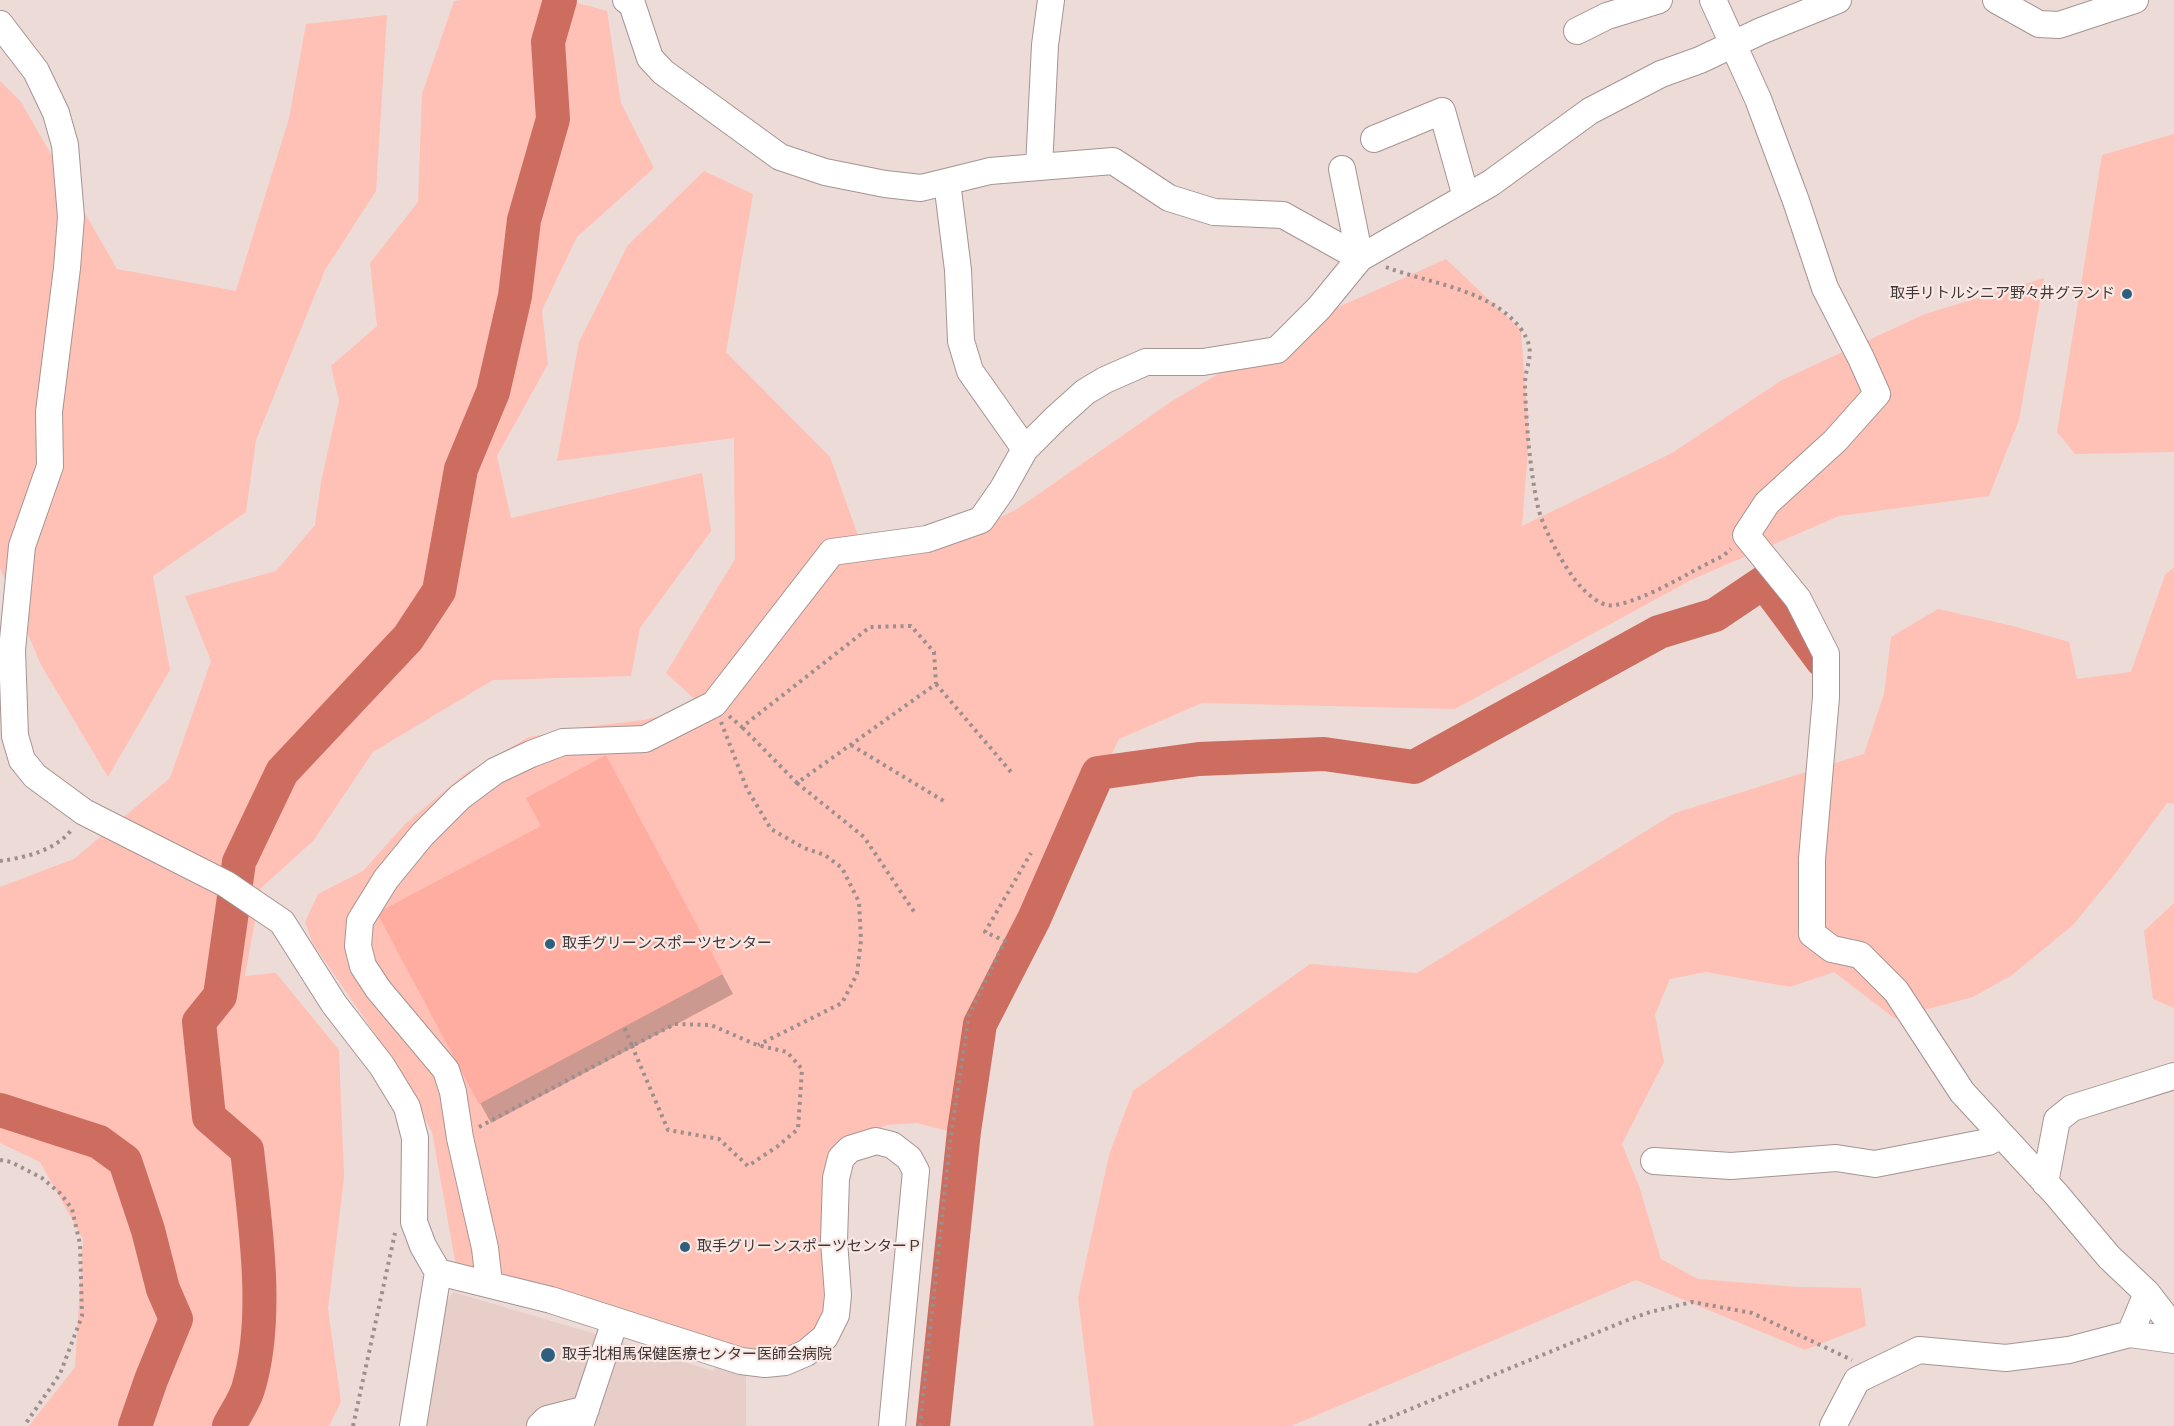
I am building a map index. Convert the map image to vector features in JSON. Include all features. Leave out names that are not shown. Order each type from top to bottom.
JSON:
[{"type":"street","points":[[626,0],[632,4],[650,58],[663,72],[780,157],[825,172],[885,184],[921,188],[990,171],[1113,161],[1169,198],[1214,212],[1283,214],[1360,258]]},
{"type":"street","points":[[1039,167],[1051,0]]},
{"type":"street","points":[[1577,32],[1607,16],[1659,0]]},
{"type":"street","points":[[1713,0],[1762,109],[1825,288],[1877,394],[1834,441],[1767,503],[1746,535],[1798,598],[1826,654],[1826,697],[1812,860],[1812,934],[1832,949],[1860,955],[1896,991],[1962,1092],[2109,1257],[2147,1293],[2174,1328]]},
{"type":"street","points":[[489,1283],[485,1248],[460,1138],[453,1092],[446,1070],[378,989],[363,966],[358,946],[360,921],[386,879],[422,835],[460,797],[495,771],[563,742],[645,740],[714,704],[832,552],[927,539],[981,520],[1002,490],[1025,449],[1055,418],[1085,392],[1120,372],[1146,362],[1203,362],[1277,350],[1319,308],[1360,258],[1491,183],[1590,111],[1661,74],[1700,60],[1838,0]]},
{"type":"street","points":[[1996,0],[2039,24],[2059,25],[2095,6],[2135,0]]},
{"type":"street","points":[[0,24],[36,71],[56,113],[65,145],[71,218],[49,412],[50,466],[22,546],[12,650],[15,736],[22,760],[35,776],[84,812],[226,884],[282,922],[334,1004],[382,1066],[407,1107],[415,1138],[414,1222],[423,1246],[438,1272],[413,1426]]},
{"type":"street","points":[[1374,140],[1443,111],[1466,197]]},
{"type":"street","points":[[1342,169],[1360,258]]},
{"type":"street","points":[[947,182],[958,270],[961,341],[970,371],[1025,449]]},
{"type":"street","points":[[2044,1183],[2057,1120],[2072,1108],[2174,1076]]},
{"type":"street","points":[[1654,1161],[1731,1166],[1836,1158],[1875,1164],[1988,1142],[2000,1136]]},
{"type":"street","points":[[438,1272],[550,1300],[741,1361],[765,1364],[785,1362],[806,1353],[825,1337],[836,1315],[838,1296],[834,1241],[836,1178],[841,1158],[850,1149],[876,1141],[892,1145],[909,1158],[915,1171],[892,1426]]},
{"type":"street","points":[[2130,1334],[2147,1293]]},
{"type":"street","points":[[540,1426],[547,1419],[583,1418],[615,1321]]},
{"type":"street","points":[[1833,1426],[1857,1380],[1919,1350],[2006,1358],[2069,1350],[2130,1334],[2174,1340]]},
{"type":"path","points":[[1360,258],[1495,305],[1521,330],[1531,353],[1525,383],[1538,509],[1563,562],[1595,601],[1613,606],[1641,596],[1723,556],[1748,534],[1746,535]]},
{"type":"path","points":[[742,727],[870,627],[911,626],[934,652],[936,684],[1011,772]]},
{"type":"path","points":[[797,783],[936,684]]},
{"type":"path","points":[[714,704],[742,727],[797,783],[864,837],[915,913]]},
{"type":"path","points":[[714,704],[747,789],[771,829],[804,848],[825,855],[842,868],[858,902],[861,940],[857,974],[842,1003],[757,1046]]},
{"type":"path","points":[[851,745],[946,803]]},
{"type":"path","points":[[0,861],[40,852],[66,837],[84,812]]},
{"type":"path","points":[[920,1426],[950,1142],[969,1015],[1005,941],[985,932],[1031,854]]},
{"type":"path","points":[[460,1138],[632,1047],[675,1024],[711,1024],[757,1046],[787,1052],[802,1069],[798,1129],[748,1166],[719,1139],[668,1130],[632,1047],[624,1027]]},
{"type":"path","points":[[0,1160],[11,1162],[42,1178],[61,1194],[72,1209],[80,1244],[82,1316],[60,1374],[24,1426]]},
{"type":"path","points":[[353,1426],[395,1230]]},
{"type":"path","points":[[1369,1426],[1650,1312],[1692,1302],[1752,1313],[1877,1371]]},
{"type":"shaded area","points":[[567,0],[607,11],[621,103],[654,168],[577,237],[542,310],[548,364],[497,456],[511,518],[702,473],[711,531],[640,628],[631,676],[493,680],[373,752],[313,841],[261,888],[245,976],[276,973],[339,1050],[344,1178],[328,1309],[341,1402],[329,1426],[29,1426],[75,1367],[83,1239],[40,1162],[0,1143],[0,887],[74,859],[170,778],[211,661],[185,596],[276,571],[315,525],[321,482],[339,401],[331,366],[377,326],[370,263],[418,202],[422,94],[454,1]]},
{"type":"shaded area","points":[[387,15],[376,191],[325,270],[256,440],[246,512],[153,576],[170,670],[108,777],[41,665],[0,568],[0,81],[21,102],[117,269],[236,291],[289,118],[306,24]]},
{"type":"shaded area","name":"取手リトルシニア野々井グランド","points":[[2174,134],[2174,452],[2075,454],[2057,432],[2102,155]]},
{"type":"shaded area","points":[[704,171],[753,194],[726,352],[830,457],[861,544],[953,541],[1017,509],[1172,401],[1314,318],[1446,259],[1521,330],[1529,436],[1522,526],[1672,453],[1782,380],[1925,314],[2044,278],[2019,420],[1989,496],[1839,516],[1691,580],[1455,709],[1202,703],[1119,739],[986,1009],[967,1136],[917,1123],[887,1125],[841,1144],[825,1242],[823,1313],[813,1333],[795,1346],[776,1354],[748,1351],[456,1266],[432,1132],[389,1054],[313,944],[305,922],[318,894],[363,871],[405,824],[466,773],[529,737],[644,720],[702,706],[666,673],[735,559],[734,438],[557,461],[579,342],[628,245]]},
{"type":"shaded area","points":[[2174,567],[2174,804],[2167,803],[2118,870],[2073,925],[2012,975],[1973,997],[1894,1018],[1834,972],[1790,987],[1706,972],[1670,979],[1655,1015],[1664,1062],[1622,1144],[1639,1186],[1661,1259],[1698,1279],[1798,1287],[1861,1288],[1866,1326],[1805,1350],[1636,1280],[1291,1426],[1094,1426],[1078,1298],[1109,1155],[1133,1091],[1310,964],[1417,973],[1675,813],[1864,754],[1884,694],[1891,637],[1938,609],[2013,626],[2069,642],[2077,679],[2131,672],[2165,575]]},
{"type":"shaded area","points":[[2174,903],[2174,1008],[2153,999],[2144,931]]},
{"type":"shaded area","name":"取手北相馬保健医療センター医師会病院","points":[[453,1292],[713,1371],[717,1363],[746,1374],[746,1426],[426,1426],[444,1306]]},
{"type":"building","name":"取手グリーンスポーツセンター","points":[[606,755],[723,974],[479,1104],[377,913],[541,826],[526,798]]},
{"type":"waterway","points":[[229,1426],[246,1394],[255,1361],[259,1301],[257,1239],[247,1150],[209,1117],[199,1022],[220,996],[239,862],[282,772],[408,638],[439,591],[461,469],[493,392],[515,296],[524,220],[553,119],[548,42],[560,0]]},
{"type":"waterway","points":[[933,1426],[964,1131],[980,1024],[1034,919],[1098,773],[1199,759],[1324,754],[1414,767],[1659,632],[1715,615],[1764,582],[1822,660]]},
{"type":"waterway","points":[[0,1110],[99,1142],[125,1161],[148,1230],[163,1289],[176,1319],[135,1426]]},
{"type":"place","name":"取手リトルシニア野々井グランド","points":[[2127,294]]},
{"type":"place","name":"取手グリーンスポーツセンター","points":[[550,944]]},
{"type":"place","name":"取手グリーンスポーツセンターＰ","points":[[685,1247]]},
{"type":"place","name":"取手北相馬保健医療センター医師会病院","points":[[548,1355]]}]
